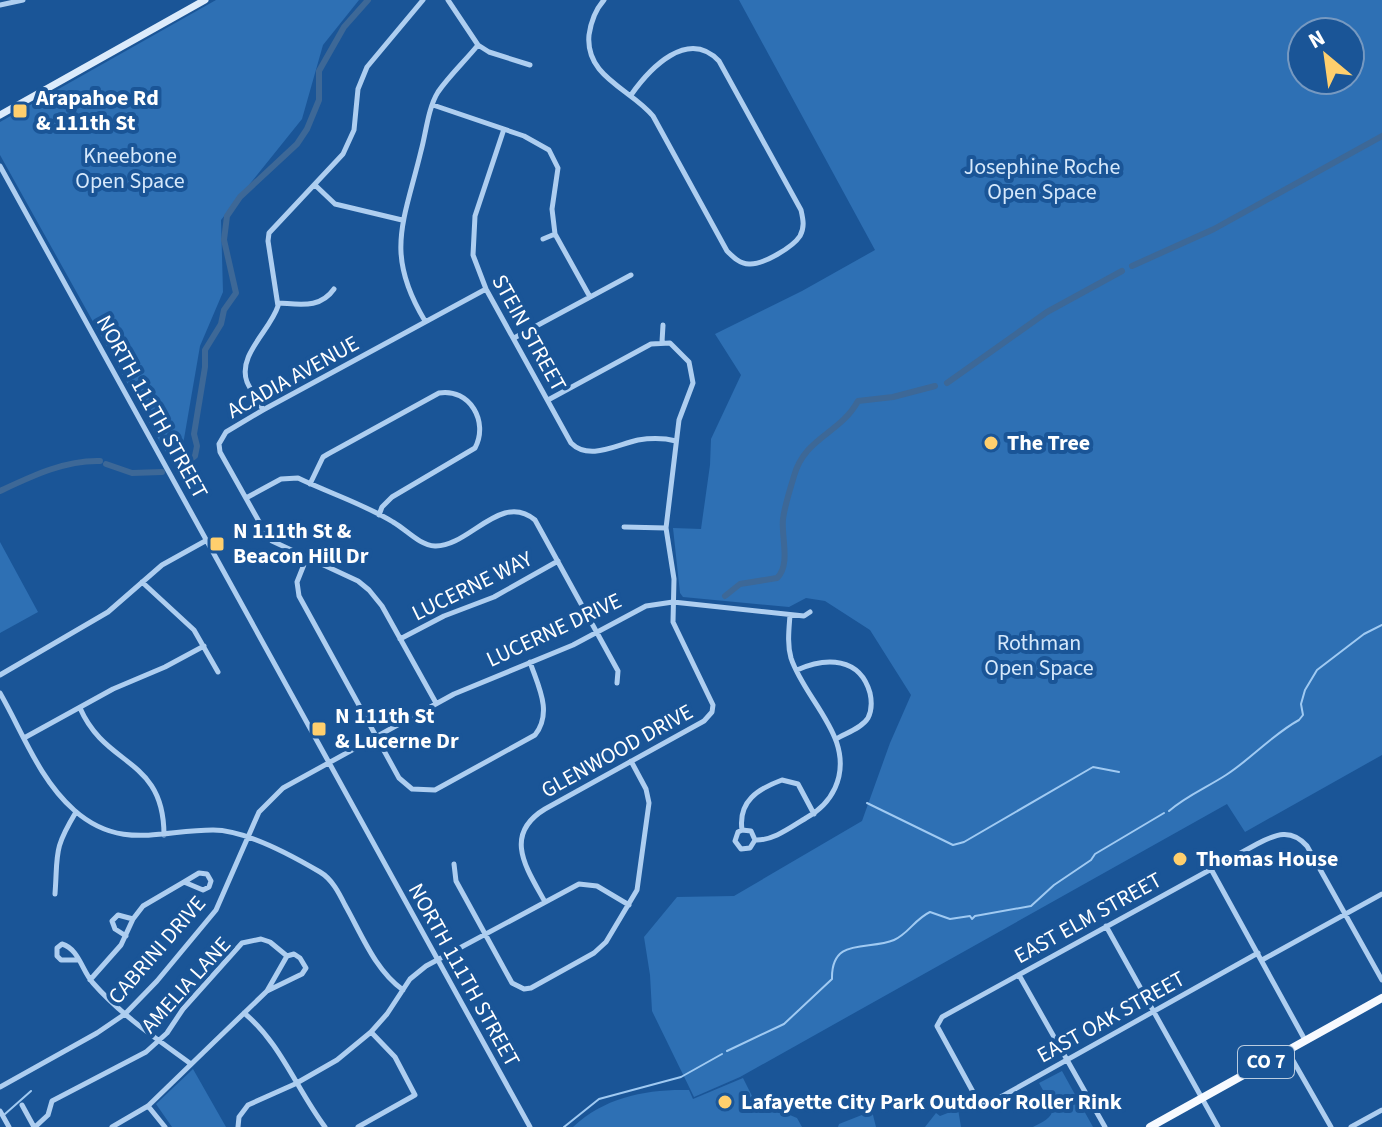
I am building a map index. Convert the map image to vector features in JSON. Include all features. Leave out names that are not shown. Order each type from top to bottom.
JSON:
[{"type":"main road","points":[[0,115],[205,0]]},
{"type":"main road","name":"CO 7","points":[[1150,1127],[1382,998]]},
{"type":"street","points":[[0,5],[23,0]]},
{"type":"street","points":[[263,410],[246,380],[246,363],[275,316],[278,303],[269,233],[339,160],[354,130],[358,89],[367,67],[423,0]]},
{"type":"street","points":[[448,0],[478,45],[489,52],[530,65]]},
{"type":"street","points":[[600,1],[590,28],[591,54],[598,69],[653,116],[727,251],[737,260],[749,264],[764,260],[797,239],[804,224],[801,210],[719,61],[709,50],[686,48],[668,58],[648,71],[631,95]]},
{"type":"street","points":[[425,321],[414,303],[401,267],[402,220],[433,105],[440,90],[478,45]]},
{"type":"street","points":[[433,105],[538,142],[554,158],[558,179],[552,209],[555,234],[590,297]]},
{"type":"street","name":"STEIN STREET","points":[[504,129],[472,233],[473,255],[486,289],[571,443],[584,452],[592,452],[640,440],[676,441]]},
{"type":"street","name":"NORTH 111TH STREET","points":[[0,166],[530,1127]]},
{"type":"street","points":[[315,185],[335,204],[402,220]]},
{"type":"street","points":[[543,239],[555,234]]},
{"type":"street","points":[[514,338],[631,275]]},
{"type":"street","points":[[278,303],[317,303],[334,289]]},
{"type":"street","name":"ACADIA AVENUE","points":[[436,703],[382,606],[369,590],[358,581],[272,541],[266,534],[220,452],[219,444],[226,432],[263,410],[486,289]]},
{"type":"street","points":[[548,400],[651,344],[662,342],[663,325]]},
{"type":"street","name":"GLENWOOD DRIVE","points":[[545,902],[521,855],[521,843],[529,822],[545,809],[704,721],[712,712],[711,698],[676,633],[672,617],[674,579],[666,528],[679,420],[691,394],[692,372],[684,355],[676,347],[662,342]]},
{"type":"street","points":[[310,484],[323,457],[328,454],[439,393],[448,391],[463,396],[480,422],[475,448],[392,497],[379,515]]},
{"type":"street","points":[[246,498],[281,479],[298,478],[392,521],[422,543],[440,546],[502,514],[523,513],[535,520],[558,561],[618,671],[617,683]]},
{"type":"street","points":[[624,527],[666,528]]},
{"type":"street","points":[[0,675],[108,612],[162,565],[207,540]]},
{"type":"street","points":[[307,557],[297,582],[299,596],[399,778],[420,792],[435,790],[530,739],[541,727],[545,709],[530,662]]},
{"type":"street","name":"LUCERNE WAY","points":[[400,639],[444,616],[494,597],[558,561]]},
{"type":"street","points":[[142,581],[184,619],[218,672]]},
{"type":"street","name":"LUCERNE DRIVE","points":[[329,763],[436,703],[597,632],[646,606],[673,602],[790,615],[804,616],[810,612]]},
{"type":"street","points":[[755,840],[751,831],[742,830],[735,836],[741,849],[750,848],[755,840],[775,836],[814,814],[829,800],[837,784],[841,756],[836,739],[790,655],[790,615]]},
{"type":"street","points":[[24,738],[113,689],[204,646]]},
{"type":"street","points":[[797,670],[814,662],[843,664],[855,669],[867,687],[872,706],[869,716],[860,726],[836,739]]},
{"type":"street","points":[[0,693],[50,783],[76,812],[91,823],[118,834],[136,837],[214,830],[247,838],[324,874],[335,886],[378,966],[403,990]]},
{"type":"street","points":[[80,708],[99,740],[152,783],[159,798],[164,835]]},
{"type":"street","points":[[454,864],[456,881],[512,983],[524,989],[531,988],[602,947],[637,890],[649,803],[646,789],[631,761]]},
{"type":"street","name":"CABRINI DRIVE","points":[[0,1087],[125,1014],[216,910],[259,812],[271,798],[329,763]]},
{"type":"street","points":[[742,830],[742,812],[747,800],[782,780],[789,779],[798,784],[814,814]]},
{"type":"street","points":[[55,894],[55,859],[59,842],[76,812]]},
{"type":"street","name":"EAST ELM STREET","points":[[978,1101],[937,1023],[942,1017],[1257,844],[1284,833],[1298,837],[1307,846],[1382,980]]},
{"type":"street","points":[[1211,869],[1305,1040]]},
{"type":"street","points":[[90,980],[114,955],[133,919],[151,900],[191,876],[203,873],[209,877],[211,884],[203,890],[184,882]]},
{"type":"street","points":[[238,1127],[239,1117],[248,1105],[295,1084],[337,1060],[371,1032],[418,971],[437,960],[573,887],[597,886],[629,905]]},
{"type":"street","points":[[1262,960],[1382,894]]},
{"type":"street","points":[[126,936],[115,929],[112,921],[120,915],[133,919]]},
{"type":"street","points":[[1106,926],[1218,1127]]},
{"type":"street","name":"AMELIA LANE","points":[[34,1127],[48,1115],[52,1101],[134,1059],[159,1040],[242,943],[261,939],[270,942],[287,956]]},
{"type":"street","name":"EAST OAK STREET","points":[[978,1101],[990,1103],[1258,953]]},
{"type":"street","points":[[112,1127],[148,1106],[267,991],[287,956],[294,954],[304,962],[306,968],[294,980],[267,991]]},
{"type":"street","points":[[78,960],[90,980],[125,1014],[191,1064]]},
{"type":"street","points":[[1019,975],[1105,1127]]},
{"type":"street","points":[[244,1013],[270,1040],[325,1127]]},
{"type":"street","points":[[358,1127],[415,1095],[395,1057],[371,1032]]},
{"type":"street","points":[[1287,1050],[1331,1127]]},
{"type":"street","points":[[22,1105],[34,1127]]},
{"type":"street","points":[[148,1106],[165,1127]]},
{"type":"street","points":[[1351,1127],[1382,1110]]},
{"type":"street","points":[[0,1111],[9,1127]]},
{"type":"green space","name":"Kneebone Open Space","points":[[216,0],[359,0],[323,45],[302,119],[221,220],[223,292],[200,346],[180,462],[168,456],[0,155],[0,122]]},
{"type":"green space","points":[[739,0],[1382,0],[1382,755],[1245,832],[1227,804],[740,1077],[694,1097],[652,1011],[644,937],[677,897],[734,896],[862,821],[911,695],[870,630],[825,601],[806,598],[789,607],[683,597],[680,593],[673,528],[701,529],[711,439],[741,375],[715,334],[875,250]]},
{"type":"green space","points":[[0,542],[38,612],[0,633]]},
{"type":"green space","points":[[193,1069],[226,1127],[172,1127],[156,1104]]},
{"type":"green space","points":[[1062,1071],[1093,1127],[1033,1127],[1049,1118],[1053,1108],[1039,1083]]},
{"type":"green space","points":[[743,1078],[754,1100],[797,1118],[802,1127],[573,1127],[599,1108],[627,1097],[657,1091],[689,1090],[693,1099]]},
{"type":"green space","points":[[958,1109],[961,1127],[925,1127],[936,1113],[940,1116]]},
{"type":"green space","points":[[872,1111],[876,1127],[838,1127],[839,1124]]},
{"type":"waterway","points":[[185,464],[195,456],[197,446],[194,434],[205,350],[221,324],[224,310],[236,293],[224,240],[227,216],[240,197],[297,144],[307,129],[319,100],[319,71],[344,27],[368,0]]},
{"type":"waterway","points":[[1132,266],[1214,229],[1382,136]]},
{"type":"waterway","points":[[947,383],[1047,312],[1122,271]]},
{"type":"waterway","points":[[725,596],[740,584],[777,578],[781,572],[785,558],[783,519],[786,502],[799,463],[806,452],[842,421],[858,401],[893,397],[935,386]]},
{"type":"waterway","points":[[0,491],[61,466],[100,461]]},
{"type":"waterway","points":[[106,464],[132,473],[162,472]]},
{"type":"waterway","points":[[1169,811],[1235,769],[1299,720],[1303,715],[1301,704],[1305,690],[1317,670],[1364,634],[1382,625]]},
{"type":"waterway","points":[[867,803],[953,845],[964,842],[1093,767],[1119,772]]},
{"type":"waterway","points":[[727,1051],[784,1024],[832,979],[833,965],[845,951],[894,940],[930,912],[950,919],[970,916],[972,919],[1031,906],[1095,854],[1164,813]]},
{"type":"waterway","points":[[564,1127],[599,1099],[681,1077],[722,1054]]},
{"type":"waterway","points":[[5,1114],[31,1091]]},
{"type":"place","name":"Arapahoe Rd & 111th St","points":[[20,111]]},
{"type":"place","name":"The Tree","points":[[991,443]]},
{"type":"place","name":"N 111th St & Beacon Hill Dr","points":[[217,544]]},
{"type":"place","name":"N 111th St & Lucerne Dr","points":[[319,729]]},
{"type":"place","name":"Thomas House","points":[[1180,859]]},
{"type":"place","name":"Lafayette City Park Outdoor Roller Rink","points":[[725,1102]]},
{"type":"park label","name":"Josephine Roche Open Space","points":[[1042,180]]},
{"type":"park label","name":"Rothman Open Space","points":[[1039,656]]}]
